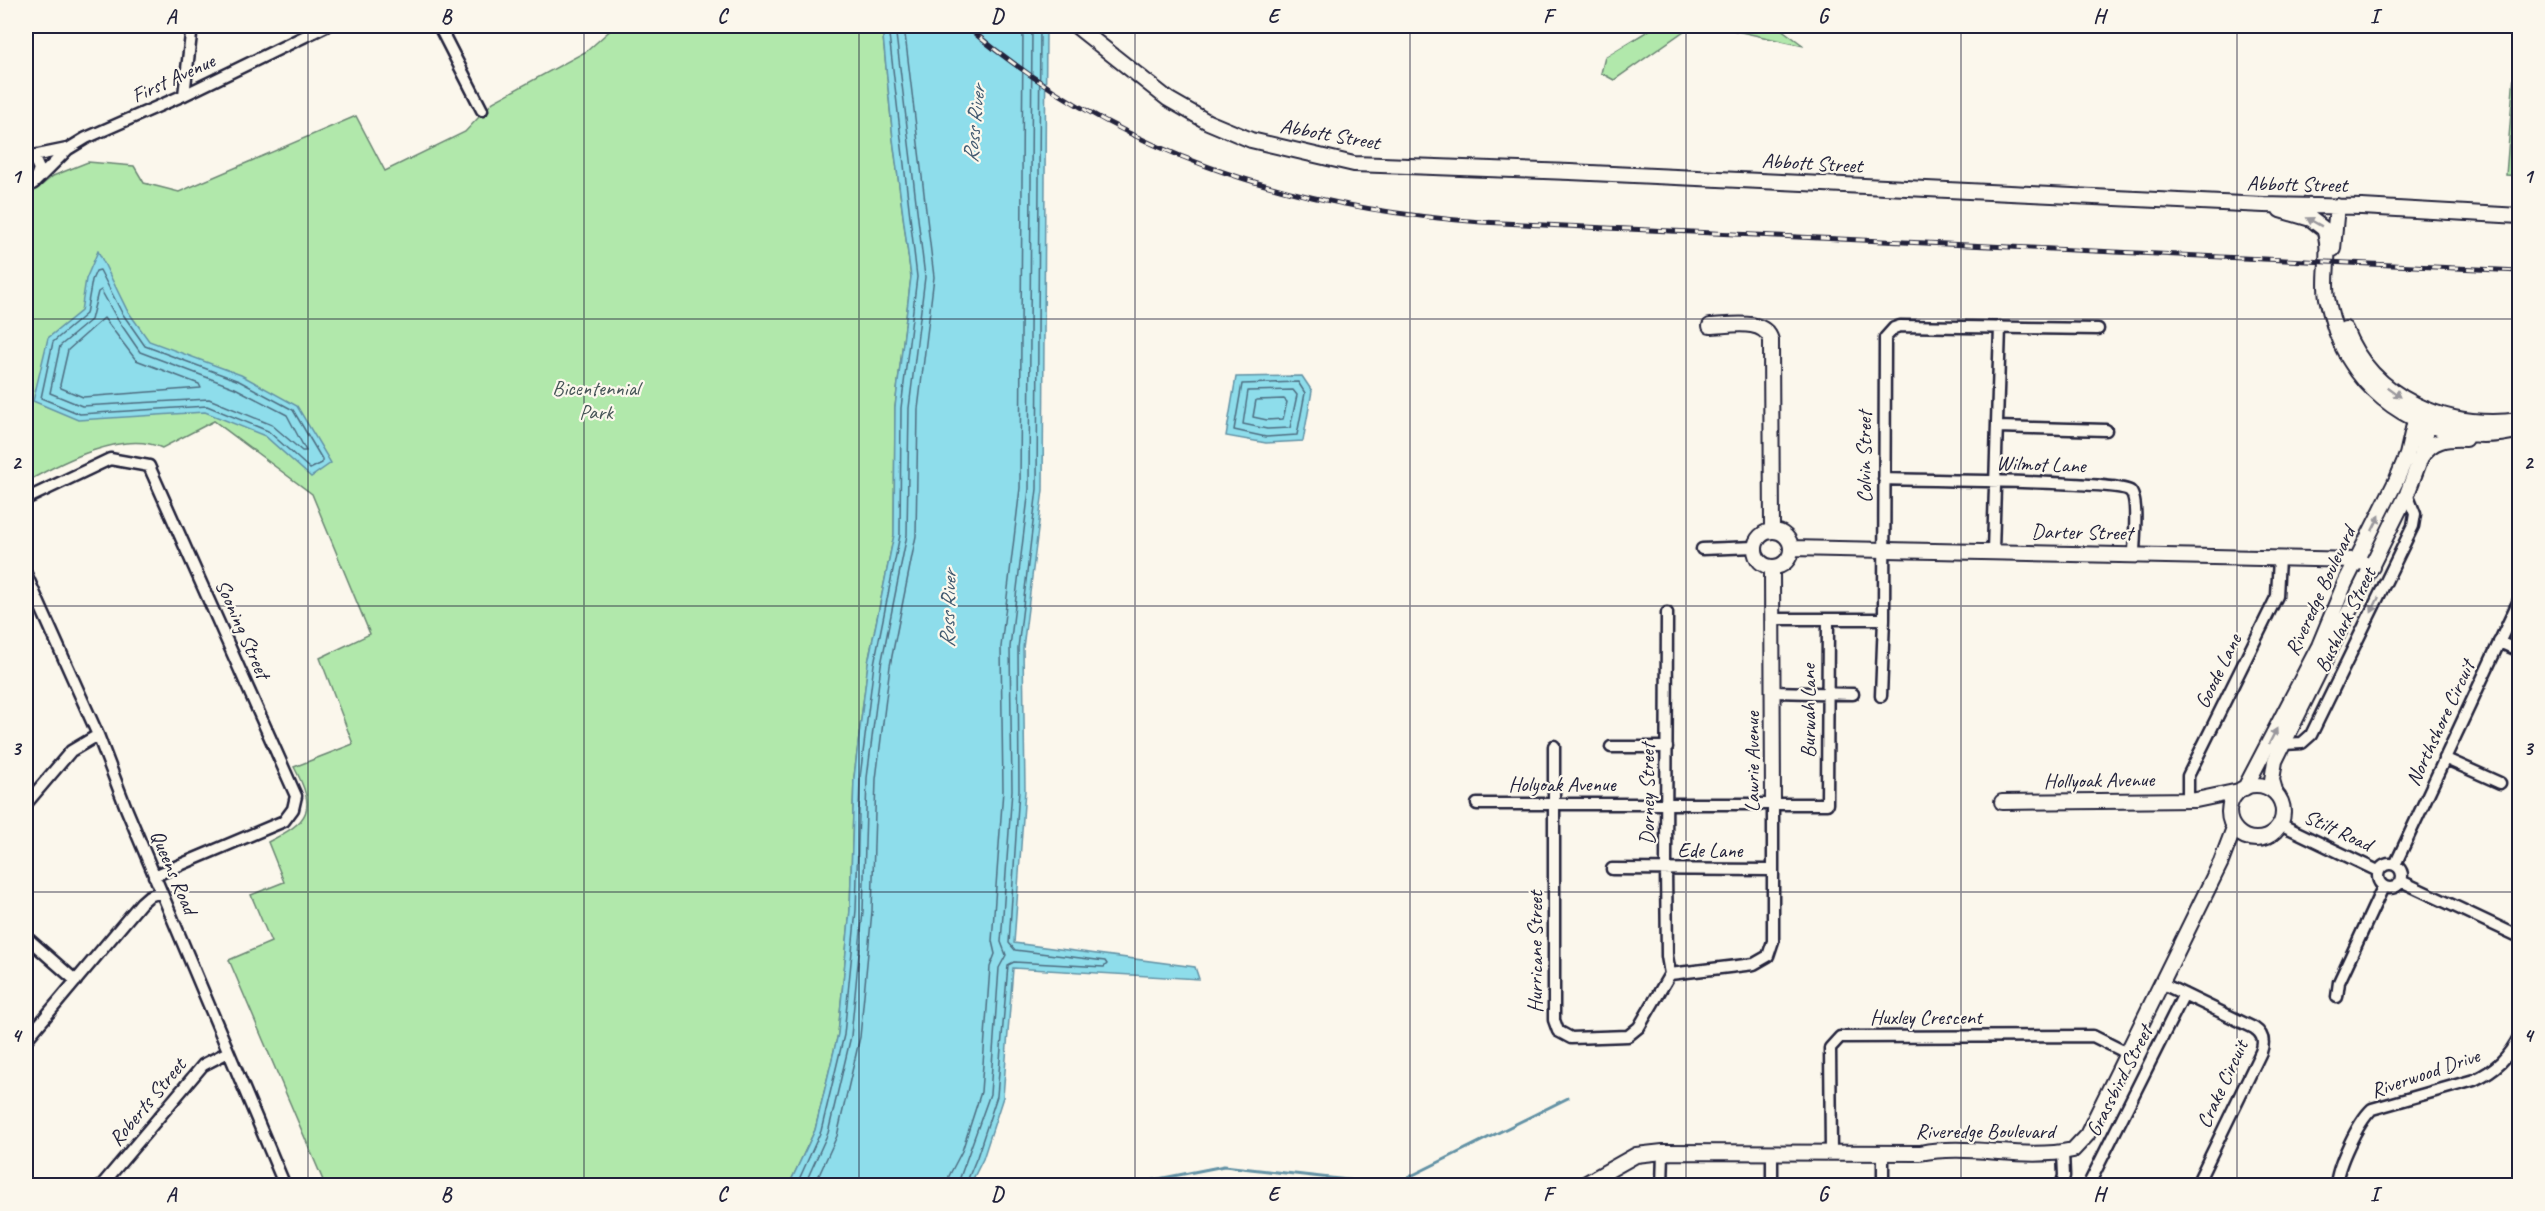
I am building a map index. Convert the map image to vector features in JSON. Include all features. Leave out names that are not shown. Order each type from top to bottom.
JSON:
[{"type":"street","points":[[184,95],[192,26]]},
{"type":"street","name":"First Avenue","points":[[30,186],[68,149],[86,138],[184,95],[326,26]]},
{"type":"street","points":[[440,26],[482,110]]},
{"type":"street","name":"Abbott Street","points":[[1076,26],[1168,99],[1219,127],[1251,141],[1354,164],[2264,205],[2337,206],[2520,216]]},
{"type":"street","points":[[26,141],[29,154],[39,169],[30,186]]},
{"type":"street","name":"First Avenue","points":[[29,154],[68,149]]},
{"type":"street","points":[[2264,205],[2311,219],[2324,229],[2327,296],[2336,333],[2356,370],[2375,392],[2394,407],[2423,415],[2518,427]]},
{"type":"street","points":[[2337,206],[2332,269],[2343,327],[2357,354],[2372,374],[2423,415]]},
{"type":"street","points":[[1710,326],[1756,326],[1765,330],[1771,340],[1772,531]]},
{"type":"street","name":"Colvin Street","points":[[1881,696],[1884,619],[1883,345],[1889,332],[1900,326],[2098,329]]},
{"type":"street","points":[[1993,551],[2000,327]]},
{"type":"street","name":"Riveredge Boulevard","points":[[2276,794],[2273,771],[2284,744],[2407,494],[2421,456],[2423,415]]},
{"type":"street","name":"Riveredge Boulevard","points":[[2242,789],[2319,646],[2403,465],[2423,415]]},
{"type":"street","points":[[1997,427],[2106,430]]},
{"type":"street","points":[[2421,456],[2432,444],[2441,441],[2454,438],[2492,440],[2518,427]]},
{"type":"street","name":"Sooning Street","points":[[26,499],[110,459],[149,466],[296,796],[293,809],[284,821],[154,876]]},
{"type":"street","name":"Wilmot Lane","points":[[1884,479],[2126,487],[2132,492],[2135,501],[2134,554]]},
{"type":"street","name":"Bushlark Street","points":[[2284,744],[2302,743],[2311,735],[2413,526],[2415,514],[2407,494]]},
{"type":"street","points":[[1772,531],[1786,537],[1791,548],[1783,564],[1772,567],[1766,566],[1757,559],[1755,547],[1760,537],[1772,531]]},
{"type":"street","points":[[1702,549],[1755,547]]},
{"type":"street","name":"Darter Street","points":[[1791,548],[1884,548],[2357,560],[2372,567]]},
{"type":"street","name":"Goode Lane","points":[[2192,800],[2188,776],[2277,596],[2279,558]]},
{"type":"street","name":"Lawrie Avenue","points":[[1670,974],[1754,964],[1768,956],[1773,941],[1772,567]]},
{"type":"street","name":"Queens Road","points":[[26,579],[98,735],[154,876],[285,1185]]},
{"type":"street","name":"Northshore Circuit","points":[[2395,865],[2520,598]]},
{"type":"street","name":"Dorney Street","points":[[1667,613],[1666,869],[1667,956],[1670,974]]},
{"type":"street","points":[[1773,619],[1884,619]]},
{"type":"street","name":"Burwah Lane","points":[[1827,804],[1828,619]]},
{"type":"street","points":[[2499,642],[2520,651]]},
{"type":"street","points":[[1773,692],[1853,694]]},
{"type":"street","points":[[26,804],[71,751],[98,735]]},
{"type":"street","points":[[1554,746],[1554,804]]},
{"type":"street","points":[[1611,747],[1667,747]]},
{"type":"street","points":[[2444,758],[2500,783]]},
{"type":"street","points":[[2261,786],[2276,794],[2283,809],[2280,824],[2271,835],[2250,839],[2215,806],[2192,800],[2261,786]]},
{"type":"street","points":[[2232,822],[2233,798],[2242,789]]},
{"type":"street","name":"Hollyoak Avenue","points":[[2002,802],[2192,800]]},
{"type":"street","name":"Holyoak Avenue","points":[[1477,804],[1827,804]]},
{"type":"street","name":"Hurricane Street","points":[[1554,804],[1554,1020],[1558,1031],[1571,1038],[1628,1036],[1639,1027],[1670,974]]},
{"type":"street","name":"Riveredge Boulevard","points":[[1581,1185],[1636,1155],[1663,1152],[1920,1153],[1945,1148],[2000,1153],[2073,1150],[2087,1135],[2221,862],[2232,822]]},
{"type":"street","name":"Stilt Road","points":[[2280,824],[2378,871]]},
{"type":"street","name":"Riveredge Boulevard","points":[[2221,862],[2250,839]]},
{"type":"street","points":[[2387,864],[2395,865],[2402,874],[2401,881],[2394,888],[2383,887],[2378,878],[2378,871],[2387,864]]},
{"type":"street","name":"Ede Lane","points":[[1612,869],[1772,870]]},
{"type":"street","points":[[2401,881],[2520,937]]},
{"type":"street","points":[[2337,997],[2339,982],[2383,887]]},
{"type":"street","points":[[26,1040],[141,903],[149,896],[161,892]]},
{"type":"street","points":[[26,938],[76,981]]},
{"type":"street","name":"Crake Circuit","points":[[2162,983],[2254,1028],[2264,1040],[2261,1052],[2196,1185]]},
{"type":"street","name":"Grassbird Street","points":[[2088,1185],[2184,994]]},
{"type":"street","name":"Riverwood Drive","points":[[2336,1185],[2341,1165],[2358,1129],[2372,1109],[2486,1075],[2508,1057],[2520,1035]]},
{"type":"street","name":"Huxley Crescent","points":[[1831,1151],[1830,1048],[1840,1037],[2093,1036],[2127,1053]]},
{"type":"street","name":"Roberts Street","points":[[101,1185],[203,1065],[228,1052]]},
{"type":"street","points":[[1662,1185],[1663,1152]]},
{"type":"street","points":[[1772,1152],[1772,1185]]},
{"type":"street","points":[[2061,1185],[2064,1176],[2063,1152]]},
{"type":"street","points":[[1883,1153],[1883,1185]]},
{"type":"green space","name":"Bicentennial Park","points":[[615,26],[882,26],[893,139],[911,277],[895,407],[894,535],[868,663],[854,777],[850,910],[838,1034],[815,1130],[789,1185],[325,1185],[229,960],[271,942],[251,895],[284,882],[268,842],[293,827],[305,813],[306,794],[294,767],[353,744],[320,658],[370,634],[312,494],[214,421],[162,448],[147,443],[111,445],[74,458],[26,482],[26,198],[53,176],[88,162],[134,166],[144,183],[179,192],[356,116],[385,171],[465,132],[493,102],[587,51]]},
{"type":"green space","points":[[1656,26],[1691,26],[1614,80],[1601,73],[1605,57]]},
{"type":"green space","points":[[1714,26],[1777,26],[1804,46]]},
{"type":"green space","points":[[2518,26],[2520,26],[2519,176],[2506,175]]},
{"type":"water","name":"Ross River","points":[[882,26],[1046,26],[1043,490],[1023,648],[1025,790],[1014,943],[1195,967],[1199,979],[1013,968],[1003,1097],[983,1159],[970,1185],[789,1185],[815,1130],[838,1034],[850,910],[854,777],[868,663],[894,535],[895,407],[911,277],[893,139]]},
{"type":"water","points":[[98,251],[127,310],[149,341],[241,375],[297,406],[331,463],[311,477],[265,436],[205,412],[78,420],[33,401],[48,338],[81,311],[86,279]]},
{"type":"water","points":[[1302,376],[1312,391],[1303,441],[1266,443],[1226,436],[1236,377]]},
{"type":"waterway","points":[[1123,1186],[1224,1166],[1393,1185],[1568,1098]]},
{"type":"railway","points":[[966,26],[1023,70],[1083,108],[1144,140],[1207,166],[1273,187],[1340,203],[1410,215],[1481,222],[2520,271]]}]
